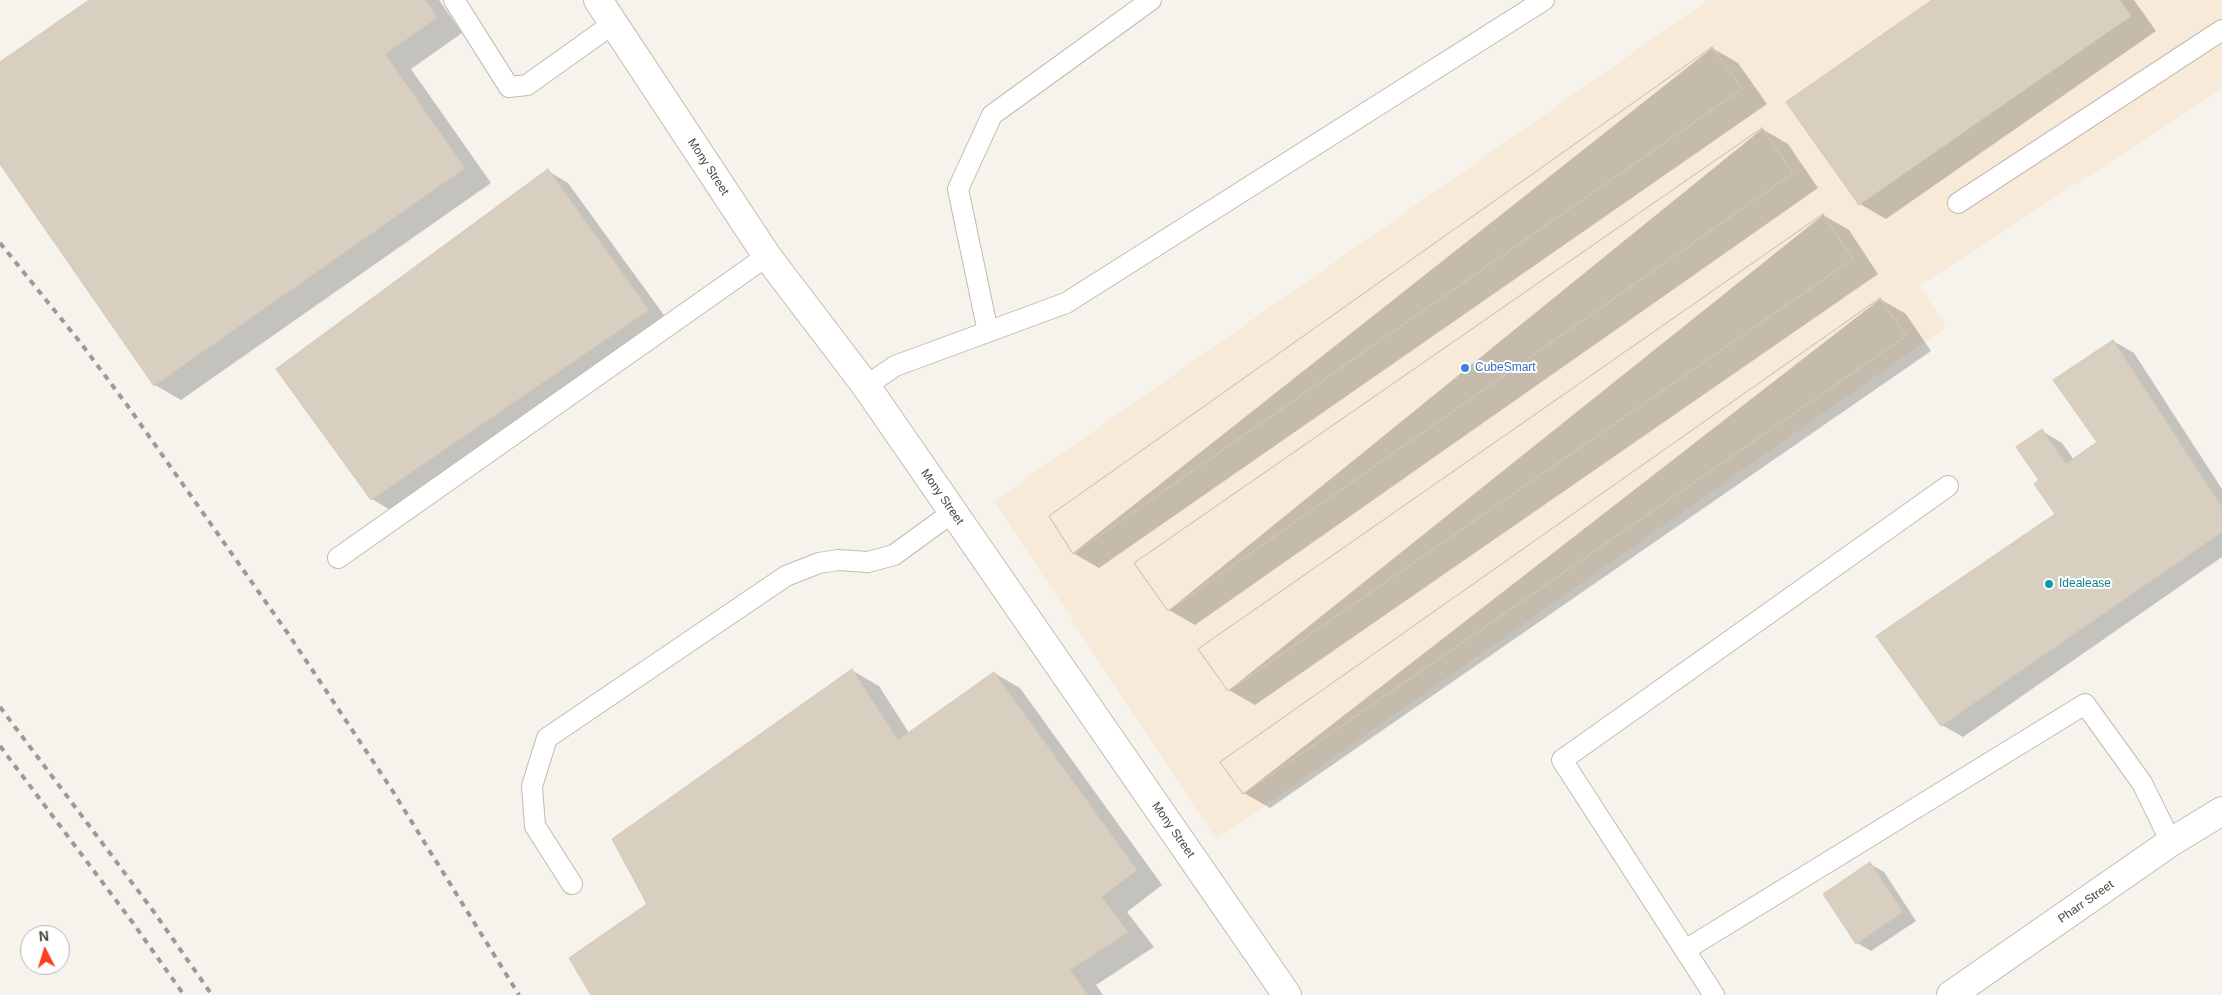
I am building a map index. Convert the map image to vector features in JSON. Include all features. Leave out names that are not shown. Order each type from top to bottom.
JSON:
[{"type":"street","name":"Mony Street","points":[[598,0],[767,256],[866,386],[1287,995]]},
{"type":"street","name":"Pharr Street","points":[[1951,995],[2171,842],[2222,811]]},
{"type":"lane","points":[[454,0],[508,88],[527,85],[614,23]]},
{"type":"lane","points":[[988,332],[958,189],[992,115],[1151,0]]},
{"type":"lane","points":[[866,386],[895,366],[1066,303],[1544,0]]},
{"type":"lane","points":[[1958,202],[2222,30]]},
{"type":"lane","points":[[338,558],[767,256]]},
{"type":"lane","points":[[1714,995],[1562,760],[1948,486]]},
{"type":"lane","points":[[572,884],[535,826],[532,786],[547,738],[786,576],[819,563],[838,560],[868,562],[894,555],[953,512]]},
{"type":"lane","points":[[1685,950],[2085,704],[2142,784],[2171,842]]},
{"type":"shaded area","points":[[1708,0],[2222,0],[2222,89],[1919,286],[1946,327],[1216,840],[994,501]]},
{"type":"building","points":[[89,0],[425,0],[437,18],[385,54],[465,168],[154,386],[0,164],[0,62]]},
{"type":"building","points":[[1932,0],[2120,0],[2131,16],[1859,205],[1786,102]]},
{"type":"building","points":[[1712,47],[1742,89],[1073,554],[1049,516]]},
{"type":"building","points":[[1712,47],[1742,89],[1073,554],[1049,516]]},
{"type":"building","name":"CubeSmart","points":[[1762,128],[1793,173],[1168,611],[1134,563]]},
{"type":"building","name":"CubeSmart","points":[[1762,128],[1793,173],[1168,611],[1134,563]]},
{"type":"building","points":[[548,169],[649,310],[371,500],[276,369]]},
{"type":"building","name":"CubeSmart","points":[[1823,214],[1853,259],[1228,691],[1198,649]]},
{"type":"building","name":"CubeSmart","points":[[1823,214],[1853,259],[1228,691],[1198,649]]},
{"type":"building","points":[[1880,298],[1906,336],[1243,794],[1220,762]]},
{"type":"building","points":[[1880,298],[1906,336],[1243,794],[1220,762]]},
{"type":"building","name":"Idealease","points":[[2113,340],[2222,507],[2222,532],[1941,726],[1876,636],[2055,514],[2034,484],[2039,480],[2016,447],[2042,429],[2066,464],[2097,442],[2053,380]]},
{"type":"building","points":[[852,669],[898,740],[994,672],[1137,870],[1102,897],[1128,932],[1070,970],[1088,995],[591,995],[569,958],[647,904],[612,839]]},
{"type":"building","points":[[1870,862],[1903,912],[1856,944],[1823,894]]},
{"type":"railway","points":[[0,243],[80,342],[127,405],[289,635],[392,790],[519,995]]},
{"type":"railway","points":[[0,707],[154,912],[212,995]]},
{"type":"railway","points":[[0,746],[133,923],[184,995]]},
{"type":"place","name":"CubeSmart","points":[[1465,368]]},
{"type":"place","name":"Idealease","points":[[2049,584]]}]
